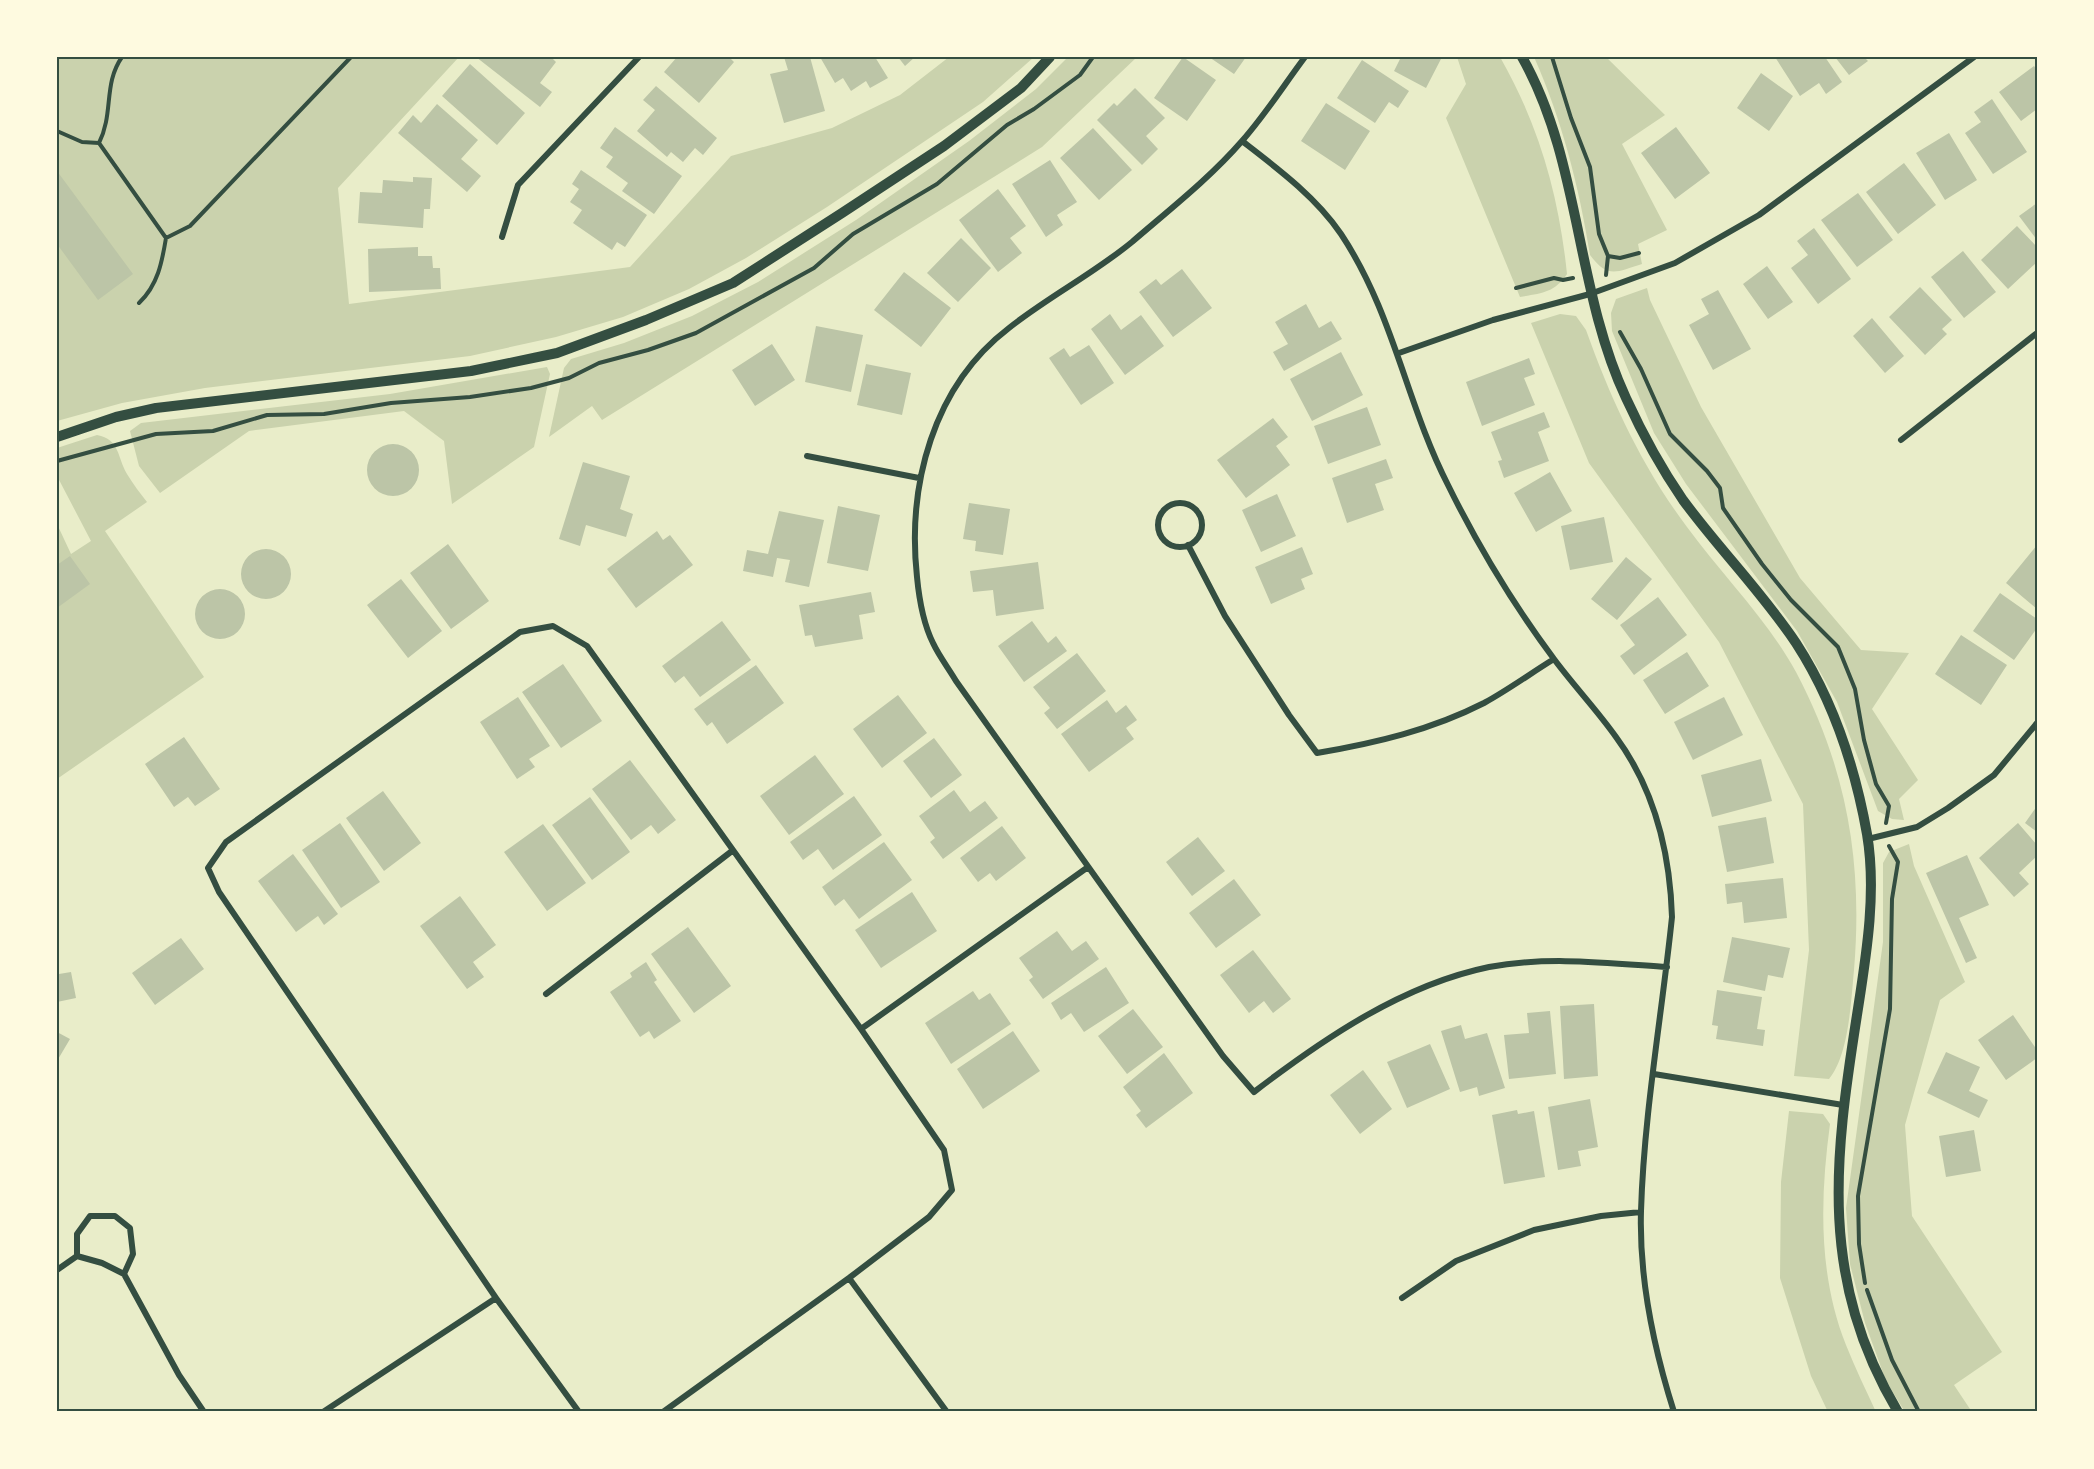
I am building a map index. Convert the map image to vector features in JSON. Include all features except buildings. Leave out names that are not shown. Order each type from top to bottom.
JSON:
[{"type":"street","points":[[501,237],[518,185],[639,57]]},
{"type":"street","points":[[57,436],[116,417],[156,408],[471,371],[557,353],[646,320],[733,283],[842,213],[944,146],[1020,88],[1050,57]]},
{"type":"street","points":[[1305,57],[1242,141],[1130,244],[1073,286],[1008,328],[977,360],[953,390],[934,429],[919,477],[915,519],[915,559],[920,600],[932,642],[956,681],[1223,1056],[1254,1092],[1308,1051],[1362,1019],[1438,983],[1489,968],[1543,962],[1666,967]]},
{"type":"street","points":[[1522,57],[1531,73],[1558,147],[1590,294],[1625,396],[1654,452],[1683,499],[1760,592],[1791,637],[1823,695],[1847,752],[1858,791],[1868,839],[1870,877],[1868,929],[1837,1158],[1838,1217],[1842,1262],[1853,1310],[1878,1376],[1898,1412]]},
{"type":"street","points":[[1399,353],[1493,320],[1590,294],[1675,263],[1759,215],[1974,57]]},
{"type":"street","points":[[1242,141],[1284,174],[1340,232],[1380,307],[1437,459],[1460,510],[1501,582],[1554,659],[1618,739],[1643,782],[1662,832],[1671,881],[1672,916],[1641,1212],[1646,1286],[1662,1374],[1674,1412]]},
{"type":"street","points":[[1901,440],[2037,333]]},
{"type":"street","points":[[807,456],[919,477]]},
{"type":"street","points":[[1183,503],[1196,509],[1200,515],[1202,522],[1199,536],[1188,545],[1174,546],[1162,537],[1160,516],[1169,506],[1183,503]]},
{"type":"street","points":[[1188,545],[1225,615],[1289,715],[1317,753],[1380,742],[1434,725],[1485,702],[1554,659]]},
{"type":"street","points":[[579,1412],[496,1298],[219,892],[208,868],[226,842],[520,632],[553,626],[587,646],[861,1029],[944,1150],[952,1190],[928,1216],[849,1278],[663,1412]]},
{"type":"street","points":[[1868,839],[1917,827],[1994,776],[2037,723]]},
{"type":"street","points":[[546,994],[732,851]]},
{"type":"street","points":[[861,1029],[1088,867]]},
{"type":"street","points":[[1654,1074],[1843,1105]]},
{"type":"street","points":[[1402,1298],[1456,1261],[1534,1230],[1601,1216],[1641,1212]]},
{"type":"street","points":[[76,1256],[77,1234],[90,1216],[115,1216],[130,1228],[133,1254],[124,1274]]},
{"type":"street","points":[[76,1256],[102,1263],[124,1274],[179,1375],[204,1412]]},
{"type":"street","points":[[57,1270],[76,1256]]},
{"type":"street","points":[[849,1278],[947,1412]]},
{"type":"street","points":[[323,1412],[496,1298]]},
{"type":"path","points":[[99,143],[107,126],[112,71],[122,57]]},
{"type":"path","points":[[166,238],[190,226],[351,57]]},
{"type":"path","points":[[57,461],[156,434],[213,431],[267,415],[324,414],[391,403],[470,397],[531,388],[569,378],[599,363],[648,350],[696,333],[814,268],[853,234],[937,184],[1007,125],[1034,110],[1080,75],[1093,57]]},
{"type":"path","points":[[1552,57],[1571,118],[1590,167],[1599,234],[1608,256],[1607,288]]},
{"type":"path","points":[[57,131],[82,142],[99,143]]},
{"type":"path","points":[[99,143],[166,238],[162,262],[154,284],[139,303]]},
{"type":"path","points":[[1608,256],[1620,258],[1639,253]]},
{"type":"path","points":[[1516,288],[1554,278],[1563,280],[1606,271]]},
{"type":"path","points":[[1618,325],[1641,369],[1670,434],[1707,471],[1720,488],[1723,508],[1762,564],[1791,600],[1838,647],[1855,689],[1864,740],[1876,784],[1889,806],[1883,835],[1898,862],[1893,899],[1890,1009],[1858,1196],[1859,1244],[1866,1288],[1892,1359],[1919,1412]]},
{"type":"green space","points":[[57,57],[459,57],[338,188],[349,304],[630,267],[731,156],[832,128],[900,95],[949,57],[1034,57],[983,102],[827,207],[746,258],[689,289],[623,317],[556,337],[470,356],[205,388],[122,403],[57,421]]},
{"type":"green space","points":[[1068,57],[1137,57],[1042,147],[602,420],[592,406],[549,437],[564,368],[571,359],[624,343],[692,316],[758,282],[856,220],[969,141],[1036,89]]},
{"type":"green space","points":[[1457,57],[1500,57],[1526,109],[1536,135],[1553,189],[1567,274],[1557,285],[1547,291],[1520,297],[1446,118],[1466,84]]},
{"type":"green space","points":[[1534,57],[1606,57],[1665,115],[1622,144],[1667,230],[1638,244],[1642,264],[1613,272],[1602,268],[1590,255],[1581,204],[1561,129]]},
{"type":"green space","points":[[1647,288],[1650,300],[1701,407],[1800,578],[1861,650],[1909,653],[1872,709],[1918,780],[1899,799],[1904,820],[1892,819],[1878,811],[1837,702],[1797,631],[1686,484],[1654,433],[1612,331],[1611,313],[1616,299]]},
{"type":"green space","points":[[1560,314],[1576,316],[1586,330],[1617,407],[1656,481],[1687,527],[1772,634],[1796,672],[1814,708],[1828,744],[1847,817],[1856,892],[1854,970],[1848,1027],[1841,1056],[1829,1079],[1794,1076],[1809,950],[1803,804],[1719,642],[1589,463],[1531,323]]},
{"type":"green space","points":[[547,367],[550,374],[534,447],[452,504],[444,441],[404,411],[249,431],[160,493],[139,466],[130,431],[141,423],[390,394]]},
{"type":"green space","points":[[97,435],[110,440],[114,445],[127,474],[147,502],[105,531],[204,677],[57,779],[57,524],[71,554],[91,541],[57,476],[57,448]]},
{"type":"green space","points":[[1909,844],[1914,866],[1965,982],[1940,1000],[1905,1125],[1912,1216],[2002,1352],[1954,1385],[1972,1412],[1905,1412],[1886,1381],[1865,1323],[1850,1264],[1846,1208],[1883,942],[1883,863],[1889,852]]},
{"type":"green space","points":[[1789,1111],[1823,1114],[1830,1124],[1823,1208],[1830,1291],[1846,1345],[1876,1412],[1828,1412],[1811,1376],[1780,1278],[1781,1182]]}]
